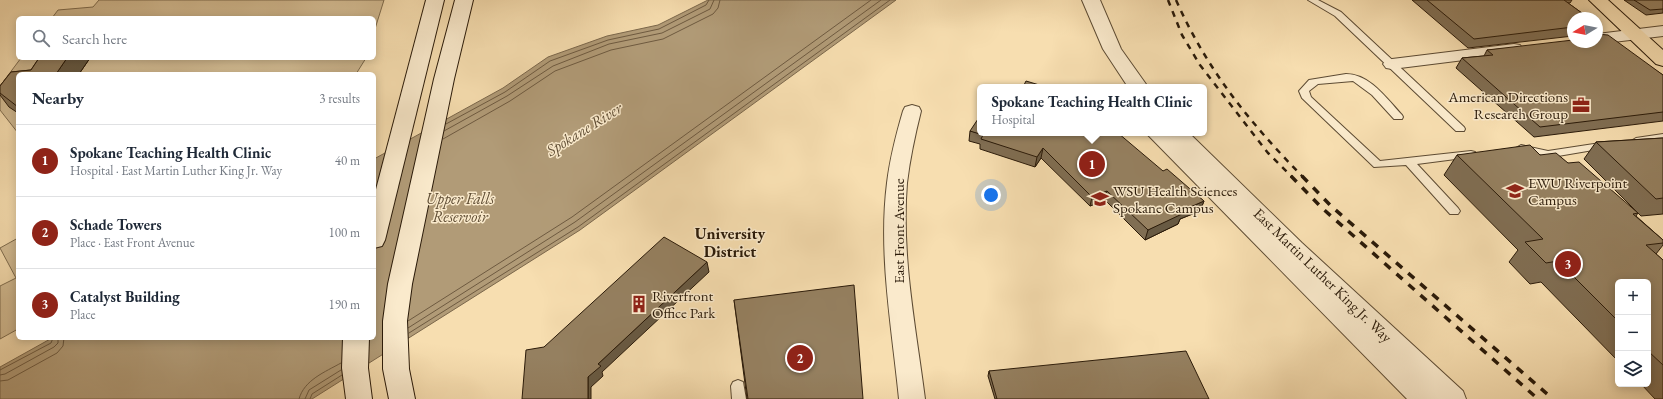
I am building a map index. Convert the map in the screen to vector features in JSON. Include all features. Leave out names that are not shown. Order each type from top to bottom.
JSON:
[{"type":"main road","points":[[376,232],[435,0]]},
{"type":"main road","points":[[402,399],[396,369],[395,321],[400,284],[444,79],[464,0]]},
{"type":"main road","points":[[1085,0],[1086,17],[1090,34],[1103,61],[1117,84]]},
{"type":"main road","points":[[1090,0],[1112,49],[1136,84]]},
{"type":"main road","points":[[1598,0],[1663,60]]},
{"type":"main road","name":"East Martin Luther King Jr. Way","points":[[1159,136],[1424,399]]},
{"type":"main road","name":"East Martin Luther King Jr. Way","points":[[1180,136],[1300,254],[1453,399]]},
{"type":"main road","points":[[356,340],[356,368],[359,399]]},
{"type":"street","points":[[1603,38],[1663,31]]},
{"type":"street","points":[[1392,64],[1534,46]]},
{"type":"street","name":"East Front Avenue","points":[[912,111],[900,152],[895,221],[899,301],[907,351],[912,399]]},
{"type":"street","name":"East Front Avenue","points":[[907,351],[928,399]]},
{"type":"lane","points":[[1312,0],[1338,14],[1460,129]]},
{"type":"lane","points":[[1398,117],[1365,82],[1350,77],[1314,81],[1306,85],[1304,91],[1307,98],[1378,165],[1484,152]]},
{"type":"lane","points":[[1548,154],[1663,137]]},
{"type":"lane","points":[[1514,148],[1530,149],[1548,154],[1570,169]]},
{"type":"lane","points":[[1409,162],[1454,211]]},
{"type":"shaded area","points":[[99,0],[384,0],[376,26],[376,16],[54,16],[58,10],[93,7]]},
{"type":"shaded area","points":[[20,60],[365,60],[357,72],[16,72],[16,130],[0,110],[0,86]]},
{"type":"shaded area","points":[[16,239],[16,278],[0,248]]},
{"type":"shaded area","points":[[16,278],[16,330],[0,339],[0,286]]},
{"type":"water","name":"Upper Falls Reservoir","points":[[708,0],[896,0],[580,230],[312,399],[0,399],[0,367],[48,340],[376,340],[376,158],[503,88],[548,57],[607,36],[658,25]]},
{"type":"building","points":[[1427,0],[1564,0],[1580,12],[1567,12],[1567,28],[1474,39]]},
{"type":"building","points":[[1634,0],[1663,0],[1663,9],[1650,10]]},
{"type":"building","name":"American Directions Research Group","points":[[1603,35],[1608,35],[1663,75],[1663,112],[1540,127],[1462,58],[1493,55],[1487,50],[1567,41],[1567,48],[1603,48]]},
{"type":"building","points":[[38,60],[66,60],[57,72],[16,72],[16,105],[0,93],[0,86],[11,72],[31,70]]},
{"type":"building","points":[[1026,81],[1036,84],[1024,84]]},
{"type":"building","points":[[977,120],[977,133],[970,131]]},
{"type":"building","points":[[982,136],[1122,136],[1163,171],[1167,169],[1204,201],[1179,212],[1182,214],[1148,230],[1107,191],[1092,197],[1043,148],[1037,157],[981,139]]},
{"type":"building","points":[[1663,138],[1663,198],[1656,199],[1596,142]]},
{"type":"building","points":[[1530,145],[1540,155],[1556,153],[1568,163],[1579,162],[1638,213],[1633,214],[1663,240],[1663,243],[1646,245],[1663,260],[1663,365],[1651,354],[1651,279],[1615,279],[1615,318],[1558,261],[1546,263],[1525,242],[1543,239],[1457,155]]},
{"type":"building","name":"Riverfront Office Park","points":[[664,237],[707,262],[598,364],[601,366],[588,377],[588,399],[522,399],[526,350],[544,347]]},
{"type":"building","points":[[854,285],[863,399],[748,399],[734,300]]},
{"type":"building","points":[[1186,351],[1209,399],[997,399],[989,371]]},
{"type":"railway","points":[[1168,0],[1182,35],[1200,65],[1268,153],[1291,176]]},
{"type":"railway","points":[[1176,0],[1201,50],[1231,94],[1265,136],[1303,177]]},
{"type":"railway","points":[[1291,176],[1322,208],[1538,399]]},
{"type":"railway","points":[[1302,176],[1331,206],[1553,399]]},
{"type":"place","name":"American Directions Research Group","points":[[1581,105]]},
{"type":"place","name":"Spokane Teaching Health Clinic","points":[[1092,164]]},
{"type":"place","name":"EWU Riverpoint Campus","points":[[1515,191]]},
{"type":"place","name":"WSU Health Sciences Spokane Campus","points":[[1100,199]]},
{"type":"place","name":"Catalyst Building","points":[[1568,264]]},
{"type":"place","name":"Riverfront Office Park","points":[[639,304]]},
{"type":"place","name":"Schade Towers","points":[[800,358]]},
{"type":"district","name":"University District","points":[[730,242]]},
{"type":"water label","name":"Spokane River","points":[[584,129]]}]
